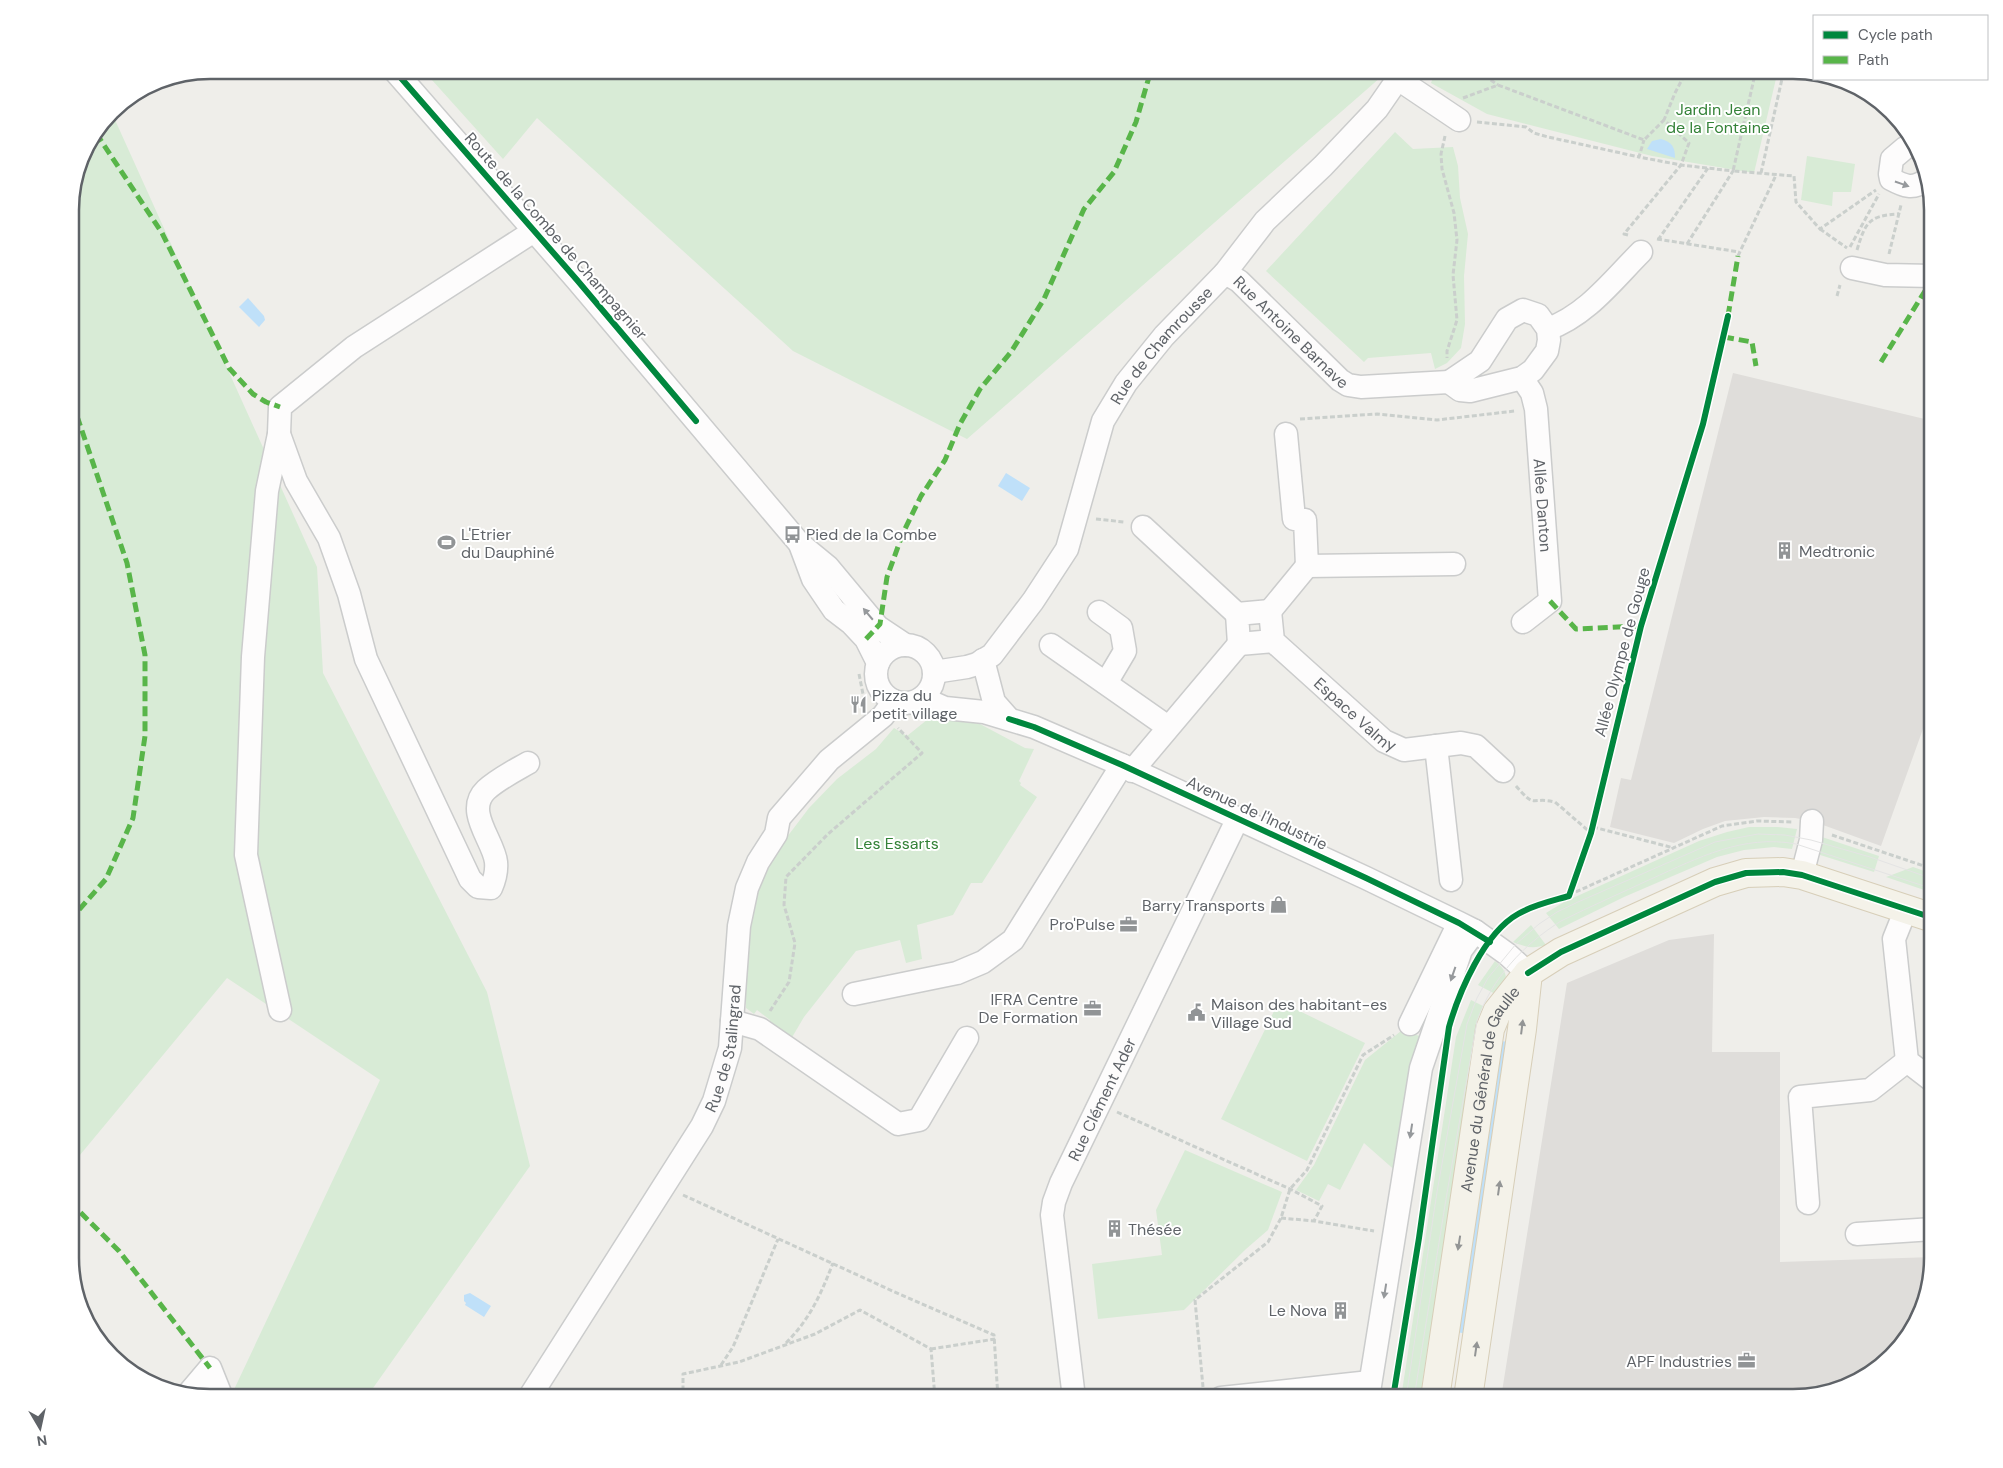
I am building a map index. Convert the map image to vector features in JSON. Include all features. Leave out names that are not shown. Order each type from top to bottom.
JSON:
[{"type":"main road","points":[[1528,974],[1561,952],[1715,882],[1746,873],[1783,872],[1802,875],[1924,915]]},
{"type":"main road","name":"Avenue du Général de Gaulle","points":[[1436,1389],[1490,1029],[1497,1012],[1528,974]]},
{"type":"main road","name":"Avenue du Général de Gaulle","points":[[1473,1389],[1528,974]]},
{"type":"street","name":"Route de la Combe de Champagnier","points":[[402,79],[534,231],[800,544],[828,567],[878,626],[905,645]]},
{"type":"street","name":"Rue de Chamrousse","points":[[930,684],[992,655],[1033,601],[1067,549],[1103,421],[1126,383],[1164,336],[1225,273],[1265,222],[1323,166],[1377,109],[1398,79]]},
{"type":"street","points":[[1407,79],[1452,116]]},
{"type":"street","points":[[1902,183],[1890,174],[1892,159],[1908,147]]},
{"type":"street","points":[[280,1010],[246,855],[254,647],[267,491],[279,434],[280,407],[354,347],[534,231]]},
{"type":"street","points":[[1548,330],[1560,325],[1588,306],[1645,241]]},
{"type":"street","points":[[1856,255],[1885,275],[1924,276]]},
{"type":"street","name":"Rue Antoine Barnave","points":[[1225,273],[1239,281],[1340,380],[1348,385],[1360,387],[1449,382],[1460,390],[1470,391],[1522,378]]},
{"type":"street","points":[[1449,382],[1480,361],[1507,319],[1523,310],[1538,314],[1548,330],[1550,340],[1547,351],[1532,370],[1522,378]]},
{"type":"street","name":"Allée Danton","points":[[1522,378],[1532,393],[1536,409],[1550,601],[1523,622]]},
{"type":"street","points":[[279,434],[296,481],[329,538],[349,594],[366,659],[470,879],[478,887],[491,888],[497,876],[496,860],[480,822],[479,804],[484,791],[528,763]]},
{"type":"street","points":[[1239,644],[1273,642],[1270,611],[1307,566],[1304,520],[1294,519],[1286,434]]},
{"type":"street","points":[[854,994],[957,973],[983,962],[1013,940],[1127,768],[1168,727],[1239,644],[1237,614],[1143,527]]},
{"type":"street","name":"Route de la Combe de Champagnier","points":[[800,544],[813,579],[834,610],[866,639],[868,665]]},
{"type":"street","points":[[1307,566],[1454,564]]},
{"type":"street","points":[[1237,614],[1270,611]]},
{"type":"street","points":[[1099,612],[1121,628],[1125,651],[1106,683]]},
{"type":"street","name":"Espace Valmy","points":[[1273,642],[1384,741],[1404,750],[1461,743],[1476,746],[1503,771]]},
{"type":"street","points":[[905,645],[922,650],[932,664],[930,684],[913,702],[888,708],[876,678],[868,665],[889,650],[905,645]]},
{"type":"street","points":[[1051,645],[1168,727]]},
{"type":"street","points":[[984,660],[994,702],[1008,719]]},
{"type":"street","name":"Avenue de l'Industrie","points":[[930,684],[945,708],[984,712],[1034,727],[1238,818],[1467,927],[1507,954],[1528,974]]},
{"type":"street","name":"Rue de Stalingrad","points":[[535,1389],[666,1184],[702,1126],[714,1101],[730,1048],[738,926],[747,888],[758,862],[776,834],[779,818],[829,760],[888,708]]},
{"type":"street","points":[[1436,746],[1451,880]]},
{"type":"street","name":"Rue Clément Ader","points":[[1073,1389],[1052,1216],[1054,1202],[1061,1183],[1238,818]]},
{"type":"street","points":[[1802,875],[1811,840],[1812,821]]},
{"type":"street","points":[[1906,909],[1894,939],[1907,1061],[1924,1074]]},
{"type":"street","points":[[1410,1024],[1467,927]]},
{"type":"street","points":[[1369,1389],[1424,1056],[1461,950],[1467,927]]},
{"type":"street","points":[[732,1021],[760,1029],[898,1124],[919,1120],[967,1038]]},
{"type":"street","points":[[1808,1203],[1800,1097],[1870,1090],[1907,1061]]},
{"type":"street","points":[[1857,1234],[1924,1230]]},
{"type":"street","points":[[193,1388],[210,1368],[218,1389]]},
{"type":"path","points":[[1489,79],[1498,85],[1644,140]]},
{"type":"path","points":[[1639,156],[1644,140],[1664,120],[1683,79]]},
{"type":"path","points":[[1687,244],[1733,170],[1754,79]]},
{"type":"path","points":[[1761,173],[1781,79]]},
{"type":"path","points":[[1449,382],[1447,351],[1457,320],[1453,275],[1457,240],[1454,213],[1442,169],[1441,154],[1452,116],[1460,99],[1498,85]]},
{"type":"path","points":[[1452,116],[1526,127],[1534,133],[1548,137],[1682,165],[1794,176],[1796,202],[1820,229],[1856,255]]},
{"type":"path","points":[[1664,120],[1689,143],[1682,165],[1624,234],[1645,241],[1687,244],[1738,254],[1776,175]]},
{"type":"path","points":[[1645,241],[1708,168]]},
{"type":"path","points":[[1881,254],[1889,255],[1899,214],[1902,183]]},
{"type":"path","points":[[1820,229],[1902,183]]},
{"type":"path","points":[[1856,255],[1902,183]]},
{"type":"path","points":[[1856,255],[1862,231],[1872,220],[1883,214],[1899,214]]},
{"type":"path","points":[[1286,434],[1285,420],[1377,414],[1437,420],[1536,409]]},
{"type":"path","points":[[1076,517],[1118,521],[1143,527]]},
{"type":"path","points":[[760,1029],[789,982],[795,943],[784,905],[786,877],[828,834],[922,753],[904,733],[888,708],[865,706],[860,685],[868,665]]},
{"type":"path","points":[[1503,771],[1528,800],[1533,802],[1555,802],[1591,834]]},
{"type":"path","points":[[1593,827],[1674,848]]},
{"type":"path","points":[[1211,1389],[1195,1300],[1268,1242],[1281,1218],[1290,1189],[1307,1170],[1363,1055],[1410,1024]]},
{"type":"path","points":[[1100,1104],[1290,1189],[1322,1206],[1314,1221]]},
{"type":"path","points":[[666,1184],[683,1195],[994,1335],[998,1389]]},
{"type":"path","points":[[1281,1218],[1314,1221],[1395,1234]]},
{"type":"path","points":[[721,1366],[733,1347],[778,1238]]},
{"type":"path","points":[[784,1345],[801,1329],[819,1299],[833,1264]]},
{"type":"path","points":[[683,1389],[683,1374],[739,1362],[815,1334],[860,1310],[931,1349],[995,1339]]},
{"type":"path","points":[[931,1349],[934,1389]]},
{"type":"shaded area","name":"Medtronic","points":[[1733,373],[1924,419],[1924,726],[1881,846],[1812,821],[1795,818],[1764,817],[1725,821],[1674,843],[1610,827],[1621,778],[1631,780]]},
{"type":"shaded area","points":[[1714,934],[1712,1052],[1780,1052],[1780,1262],[1924,1257],[1920,1292],[1907,1324],[1880,1357],[1851,1376],[1819,1387],[1793,1389],[1502,1389],[1567,983],[1669,940]]},
{"type":"green space","points":[[431,79],[1379,79],[967,439],[793,351],[537,118],[503,159]]},
{"type":"green space","name":"Jardin Jean de la Fontaine","points":[[1433,79],[1776,79],[1754,173],[1652,156],[1487,114],[1431,83]]},
{"type":"green space","points":[[115,120],[317,567],[323,673],[487,992],[530,1166],[372,1389],[234,1389],[380,1080],[227,978],[79,1156],[79,201],[83,176],[92,152]]},
{"type":"green space","points":[[1395,132],[1413,149],[1453,147],[1458,166],[1460,198],[1468,234],[1464,276],[1465,324],[1461,348],[1447,363],[1435,369],[1431,353],[1368,358],[1364,362],[1266,271]]},
{"type":"green space","points":[[1807,156],[1855,164],[1851,192],[1833,192],[1832,206],[1801,200]]},
{"type":"green space","name":"Les Essarts","points":[[933,715],[980,724],[1025,748],[1034,749],[1019,781],[1020,785],[1037,797],[982,883],[971,883],[953,915],[917,925],[922,959],[906,963],[900,940],[856,951],[804,1017],[791,1039],[769,1023],[770,1020],[757,1010],[754,1014],[746,1008],[746,938],[757,885],[787,837],[809,808],[837,779],[876,749],[894,728],[907,736]]},
{"type":"green space","points":[[1749,827],[1797,829],[1792,849],[1774,847],[1744,850],[1717,857],[1624,897],[1559,929],[1546,913],[1564,902],[1699,841]]},
{"type":"green space","points":[[1822,837],[1879,856],[1874,872],[1817,854]]},
{"type":"green space","points":[[1913,867],[1924,871],[1924,890],[1886,877]]},
{"type":"green space","points":[[1531,925],[1546,945],[1529,947],[1513,942]]},
{"type":"green space","points":[[1495,961],[1503,969],[1506,977],[1501,997],[1478,985]]},
{"type":"green space","points":[[1471,1000],[1491,1010],[1438,1339],[1429,1338],[1421,1389],[1402,1389],[1456,1037]]},
{"type":"green space","points":[[1279,1001],[1365,1043],[1307,1161],[1221,1119]]},
{"type":"green space","points":[[1401,1031],[1420,1036],[1398,1173],[1364,1143],[1340,1190],[1328,1184],[1319,1201],[1296,1190],[1314,1165],[1365,1060]]},
{"type":"green space","points":[[1185,1150],[1282,1192],[1268,1230],[1184,1310],[1098,1319],[1092,1264],[1162,1255],[1156,1210]]},
{"type":"water","points":[[1661,139],[1672,146],[1675,158],[1647,149],[1652,141]]},
{"type":"water","points":[[248,298],[264,316],[265,320],[259,327],[239,307]]},
{"type":"water","points":[[1006,473],[1030,488],[1022,501],[998,486]]},
{"type":"water","points":[[1500,1041],[1510,1042],[1467,1334],[1457,1332]]},
{"type":"water","points":[[470,1293],[491,1306],[484,1317],[465,1305],[464,1295]]},
{"type":"tram line","points":[[1407,1389],[1437,1192],[1467,1024],[1477,998],[1488,978],[1516,944],[1539,924],[1557,912],[1578,902],[1715,842],[1758,834],[1785,835],[1811,840],[1870,857],[1924,876]]},
{"type":"tram line","points":[[1415,1389],[1477,1021],[1483,1005],[1500,977],[1522,952],[1547,930],[1561,921],[1704,856],[1739,845],[1758,842],[1796,844],[1924,886]]},
{"type":"marked path","points":[[866,639],[880,624],[887,577],[903,533],[921,496],[945,460],[960,424],[980,389],[1011,352],[1044,299],[1084,209],[1114,172],[1136,122],[1148,79]]},
{"type":"marked path","points":[[100,139],[162,233],[229,368],[253,394],[266,402],[280,407]]},
{"type":"marked path","points":[[1728,316],[1738,256]]},
{"type":"marked path","points":[[1881,362],[1924,293]]},
{"type":"marked path","points":[[1724,337],[1752,342],[1756,366]]},
{"type":"marked path","points":[[79,422],[127,563],[145,655],[145,736],[133,818],[106,879],[79,910]]},
{"type":"marked path","points":[[1550,601],[1576,629],[1641,626]]},
{"type":"marked path","points":[[79,1211],[119,1251],[210,1368]]},
{"type":"cycle path","points":[[402,79],[577,280],[696,421]]},
{"type":"cycle path","name":"Allée Olympe de Gouge","points":[[1394,1389],[1419,1238],[1449,1027],[1453,1013],[1466,981],[1494,935],[1518,914],[1569,896],[1591,833],[1641,626],[1703,424],[1728,316]]},
{"type":"cycle path","points":[[1009,719],[1034,727],[1122,765],[1366,878],[1459,923],[1490,942]]},
{"type":"cycle path","points":[[1528,973],[1561,952],[1715,882],[1746,873],[1783,872],[1802,875],[1924,915]]},
{"type":"place","name":"Pied de la Combe","points":[[792,534]]},
{"type":"place","name":"L'Etrier du Dauphiné","points":[[447,543]]},
{"type":"place","name":"Medtronic","points":[[1785,551]]},
{"type":"place","name":"Pizza du petit village","points":[[858,704]]},
{"type":"place","name":"Barry Transports","points":[[1279,905]]},
{"type":"place","name":"Pro'Pulse","points":[[1129,924]]},
{"type":"place","name":"IFRA Centre De Formation","points":[[1092,1008]]},
{"type":"place","name":"Maison des habitant-es Village Sud","points":[[1197,1013]]},
{"type":"place","name":"Thésée","points":[[1114,1229]]},
{"type":"place","name":"Le Nova","points":[[1341,1310]]},
{"type":"place","name":"APF Industries","points":[[1746,1361]]}]
